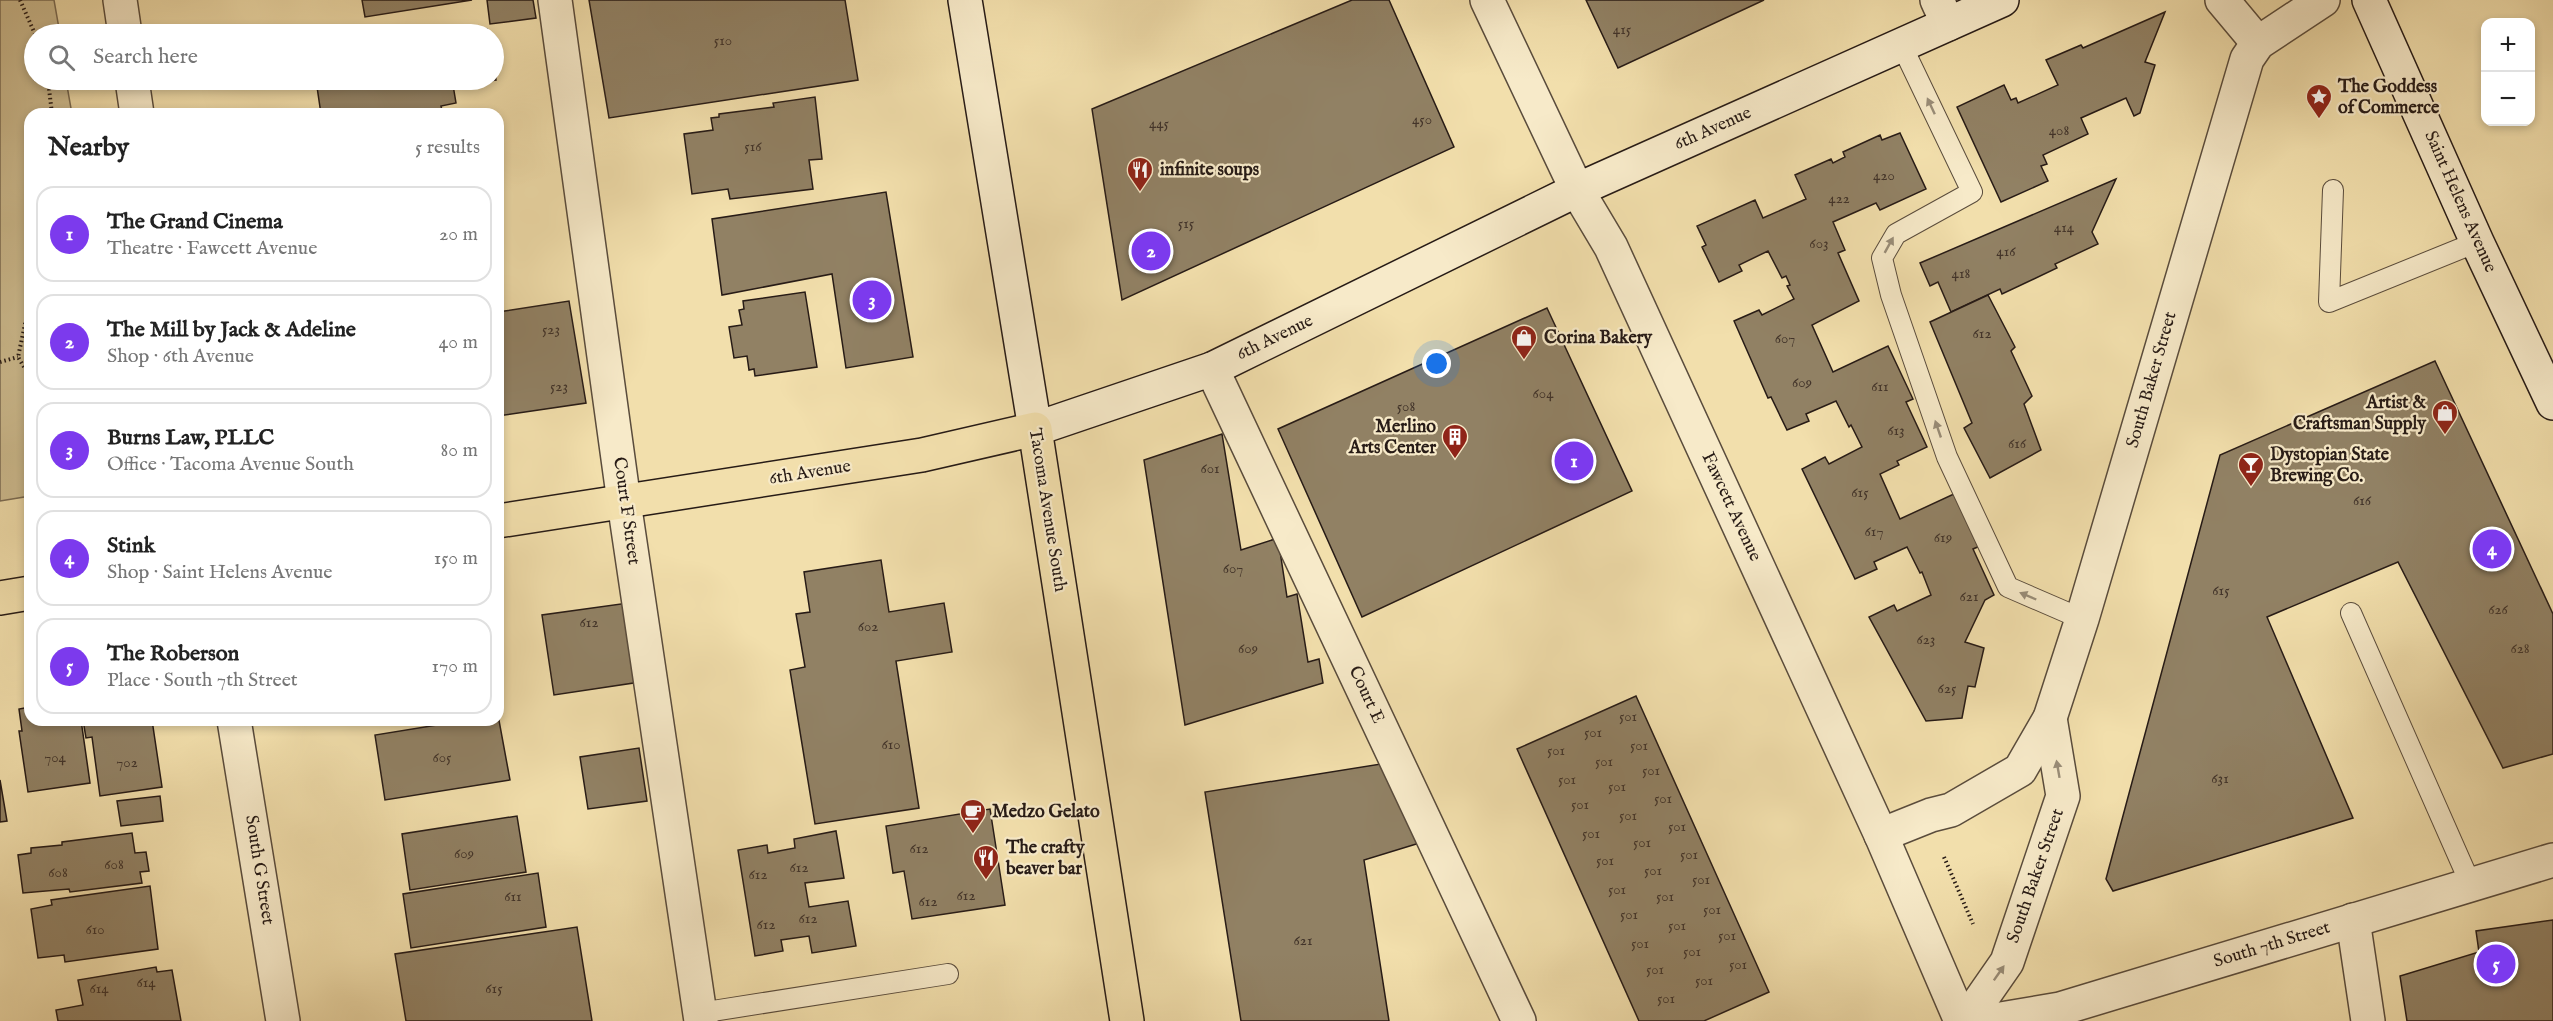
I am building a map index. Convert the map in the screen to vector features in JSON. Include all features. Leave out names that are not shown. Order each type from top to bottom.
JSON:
[{"type":"main road","name":"6th Avenue","points":[[504,520],[922,455],[1035,429]]},
{"type":"main road","name":"Tacoma Avenue South","points":[[1035,429],[1127,1021]]},
{"type":"main road","points":[[0,598],[24,594]]},
{"type":"street","points":[[120,0],[124,24]]},
{"type":"street","name":"Court F Street","points":[[555,0],[624,502],[700,1017]]},
{"type":"street","name":"Tacoma Avenue South","points":[[965,0],[1035,429]]},
{"type":"street","name":"Fawcett Avenue","points":[[1487,0],[1577,190],[1611,247],[1881,836],[1963,1021]]},
{"type":"street","name":"6th Avenue","points":[[1035,429],[1212,369],[1577,190],[1902,46],[1942,12],[2002,0]]},
{"type":"street","points":[[2222,0],[2258,43]]},
{"type":"street","name":"South Baker Street","points":[[1881,836],[1931,815],[1951,810],[2020,770],[2050,718],[2082,619],[2247,59],[2258,43],[2323,0]]},
{"type":"street","name":"Saint Helens Avenue","points":[[2369,0],[2477,242],[2553,403]]},
{"type":"street","points":[[133,90],[136,108]]},
{"type":"street","name":"Court E","points":[[1212,369],[1519,1021]]},
{"type":"street","name":"South Baker Street","points":[[1963,1021],[2007,962],[2063,796],[2050,718]]},
{"type":"street","name":"South G Street","points":[[235,726],[283,1021]]},
{"type":"street","name":"South 7th Street","points":[[1989,1021],[2060,1009],[2553,860]]},
{"type":"street","points":[[2353,920],[2368,1021]]},
{"type":"lane","points":[[1902,46],[1972,192],[1896,234],[1882,258],[1891,294],[1947,457],[2008,587],[2082,619]]},
{"type":"lane","points":[[2333,190],[2329,302],[2477,242]]},
{"type":"lane","points":[[2352,613],[2470,885]]},
{"type":"lane","points":[[700,1017],[948,974]]},
{"type":"path","points":[[20,0],[31,24]]},
{"type":"path","points":[[49,90],[51,108]]},
{"type":"path","points":[[24,329],[18,357],[24,367]]},
{"type":"path","points":[[0,362],[18,357]]},
{"type":"path","points":[[1943,855],[1974,925],[1984,925]]},
{"type":"shaded area","points":[[0,0],[54,0],[58,24],[24,24],[24,90],[68,90],[71,108],[24,108],[24,497],[0,501]]},
{"type":"building","points":[[362,0],[472,0],[365,17]]},
{"type":"building","points":[[487,0],[533,0],[536,18],[490,24]]},
{"type":"building","points":[[589,0],[845,0],[858,80],[609,118]]},
{"type":"building","points":[[1352,0],[1389,0],[1454,147],[1122,300],[1092,109]]},
{"type":"building","points":[[1586,0],[1764,0],[1618,68]]},
{"type":"building","points":[[2165,12],[2145,62],[2155,65],[2140,113],[2134,116],[2126,98],[2081,118],[2088,134],[2043,155],[2047,164],[2041,166],[2048,181],[2001,202],[1957,107],[2004,85],[2011,100],[2016,98],[2018,103],[2058,85],[2046,60],[2081,45],[2083,48]]},
{"type":"building","points":[[317,90],[454,90],[456,103],[441,106],[442,108],[320,108]]},
{"type":"building","points":[[815,97],[822,159],[809,160],[813,189],[730,199],[728,189],[692,194],[684,134],[713,130],[711,118],[719,117],[719,114],[774,107],[773,103]]},
{"type":"building","points":[[1900,133],[1926,189],[1880,210],[1876,203],[1833,222],[1845,250],[1838,253],[1859,301],[1812,325],[1833,372],[1888,346],[1913,399],[1906,402],[1927,447],[1897,461],[1899,465],[1880,474],[1900,519],[1956,493],[1980,546],[1973,549],[1994,595],[1985,600],[1965,642],[1984,648],[1975,687],[1968,686],[1962,718],[1926,721],[1869,617],[1894,605],[1897,611],[1931,595],[1922,572],[1920,573],[1907,547],[1874,562],[1877,569],[1855,579],[1802,469],[1825,457],[1829,464],[1862,447],[1836,401],[1806,414],[1809,421],[1787,430],[1771,397],[1768,398],[1734,321],[1759,310],[1762,315],[1794,299],[1787,286],[1790,285],[1786,276],[1782,278],[1768,251],[1739,265],[1742,271],[1719,282],[1702,247],[1706,245],[1697,226],[1755,200],[1763,218],[1806,199],[1795,175],[1831,159],[1833,163],[1845,157],[1843,152],[1880,135],[1882,140]]},
{"type":"building","points":[[2116,179],[2092,232],[2098,244],[2055,264],[2057,268],[2002,294],[2000,289],[1951,312],[1938,282],[1930,286],[1920,263]]},
{"type":"building","points":[[886,192],[913,357],[846,368],[832,274],[722,295],[712,219]]},
{"type":"building","points":[[805,292],[817,367],[755,376],[754,369],[749,370],[747,356],[734,358],[729,327],[742,325],[739,310],[744,309],[743,301]]},
{"type":"building","points":[[1988,295],[2015,347],[2011,351],[2032,396],[2024,404],[2041,450],[1990,478],[1964,428],[1972,423],[1930,322]]},
{"type":"building","points":[[569,301],[586,403],[504,415],[504,311]]},
{"type":"building","name":"Merlino Arts Center","points":[[1547,308],[1632,491],[1362,617],[1278,429]]},
{"type":"building","points":[[2435,361],[2553,614],[2553,754],[2503,768],[2398,562],[2267,617],[2353,818],[2113,891],[2106,879],[2220,455]]},
{"type":"building","points":[[1222,434],[1241,550],[1278,538],[1287,597],[1297,594],[1308,662],[1319,659],[1323,683],[1185,725],[1144,460]]},
{"type":"building","points":[[881,560],[889,612],[944,603],[952,652],[896,661],[919,808],[815,824],[790,670],[805,667],[796,614],[810,612],[804,572]]},
{"type":"building","points":[[628,603],[640,682],[554,695],[542,615]]},
{"type":"building","points":[[1636,696],[1769,992],[1704,1021],[1639,1021],[1517,749]]},
{"type":"building","points":[[24,708],[24,726],[82,726],[90,783],[28,792],[19,731],[22,731],[19,709]]},
{"type":"building","points":[[84,726],[153,726],[162,787],[100,796],[92,737],[86,738]]},
{"type":"building","points":[[431,726],[500,726],[510,780],[385,800],[375,735]]},
{"type":"building","points":[[639,748],[647,801],[588,809],[580,757]]},
{"type":"building","points":[[1387,763],[1426,841],[1364,860],[1389,1021],[1241,1021],[1205,792]]},
{"type":"building","points":[[0,780],[7,821],[0,822]]},
{"type":"building","points":[[160,796],[163,821],[121,826],[117,801]]},
{"type":"building","points":[[990,809],[1005,905],[912,919],[904,871],[893,873],[886,826]]},
{"type":"building","points":[[517,816],[526,872],[410,890],[402,834]]},
{"type":"building","points":[[836,831],[844,878],[805,883],[809,907],[848,901],[856,946],[812,953],[809,936],[781,940],[783,951],[755,956],[738,850],[767,845],[768,853],[795,848],[794,839]]},
{"type":"building","points":[[132,833],[135,853],[146,852],[149,871],[140,872],[142,883],[70,892],[69,889],[23,893],[18,855],[31,853],[31,848],[62,845],[62,842]]},
{"type":"building","points":[[538,873],[546,927],[411,948],[403,894]]},
{"type":"building","points":[[150,886],[158,949],[65,962],[64,955],[38,958],[31,909],[52,905],[51,900]]},
{"type":"building","points":[[2553,920],[2553,1021],[2407,1021],[2400,976],[2479,952],[2476,931]]},
{"type":"building","points":[[577,927],[592,1021],[406,1021],[395,954]]},
{"type":"building","points":[[156,967],[157,972],[172,970],[181,1021],[58,1021],[56,1010],[83,1005],[78,980]]},
{"type":"place","name":"The Goddess of Commerce","points":[[2319,120]]},
{"type":"place","name":"infinite soups","points":[[1140,193]]},
{"type":"place","name":"The Mill by Jack & Adeline","points":[[1151,251]]},
{"type":"place","name":"Burns Law, PLLC","points":[[872,300]]},
{"type":"place","name":"Corina Bakery","points":[[1524,361]]},
{"type":"place","name":"Artist & Craftsman Supply","points":[[2445,436]]},
{"type":"place","name":"Merlino Arts Center","points":[[1455,460]]},
{"type":"place","name":"The Grand Cinema","points":[[1574,461]]},
{"type":"place","name":"Dystopian State Brewing Co.","points":[[2251,488]]},
{"type":"place","name":"Stink","points":[[2492,549]]},
{"type":"place","name":"Medzo Gelato","points":[[973,835]]},
{"type":"place","name":"The crafty beaver bar","points":[[986,881]]},
{"type":"place","name":"The Roberson","points":[[2496,964]]}]
